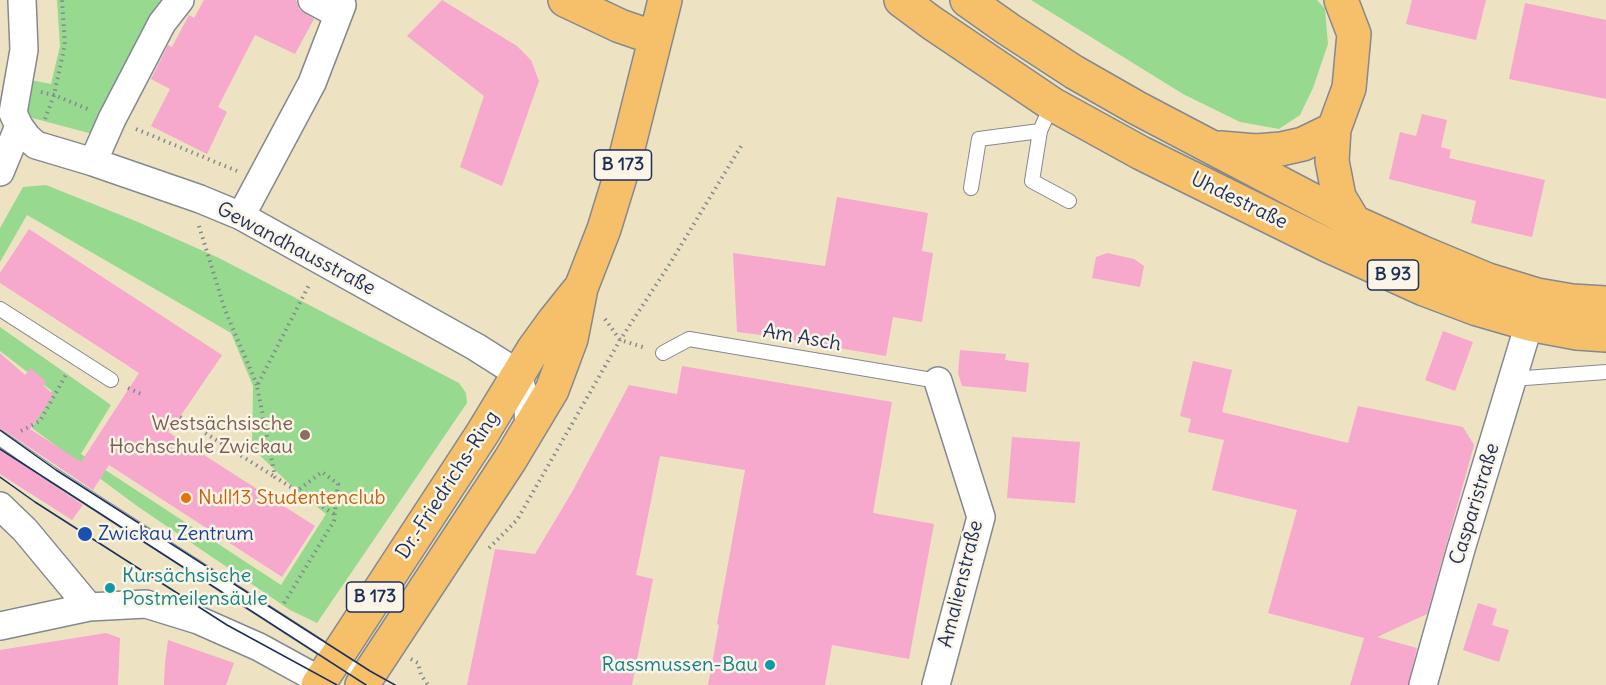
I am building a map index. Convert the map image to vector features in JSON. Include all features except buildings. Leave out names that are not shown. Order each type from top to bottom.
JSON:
[{"type":"main road","points":[[565,0],[620,26],[655,38]]},
{"type":"main road","name":"B 173","points":[[655,38],[665,0]]},
{"type":"main road","name":"Uhdestraße","points":[[901,0],[1046,117],[1141,153],[1327,245],[1424,289],[1478,309],[1529,324],[1576,333],[1606,335]]},
{"type":"main road","name":"Uhdestraße","points":[[967,0],[1074,72],[1137,108],[1354,222],[1488,280],[1537,295],[1572,301],[1606,303]]},
{"type":"main road","points":[[1341,0],[1354,34],[1350,88],[1334,129],[1332,161],[1339,197],[1354,222]]},
{"type":"main road","name":"Dr.-Friedrichs-Ring","points":[[370,682],[552,390],[571,339],[581,288],[604,229],[626,156],[655,38]]},
{"type":"main road","points":[[1211,147],[1281,149],[1302,144],[1334,129]]},
{"type":"main road","name":"Dr.-Friedrichs-Ring","points":[[325,674],[554,321],[581,288]]},
{"type":"street","points":[[0,172],[18,134],[14,113],[24,50],[22,0]]},
{"type":"street","points":[[93,162],[112,119],[162,23],[180,0]]},
{"type":"street","points":[[241,216],[312,83],[340,9],[312,0]]},
{"type":"street","name":"Gewandhausstraße","points":[[18,134],[200,199],[241,216],[476,347],[518,376]]},
{"type":"street","name":"Casparistraße","points":[[1424,685],[1461,549],[1529,324]]},
{"type":"street","name":"Dr.-Friedrichs-Ring","points":[[518,376],[528,408],[529,429]]},
{"type":"street","name":"Amalienstraße","points":[[936,685],[981,517],[938,381]]},
{"type":"street","points":[[0,506],[25,530],[89,607]]},
{"type":"street","points":[[0,626],[89,607],[147,604],[198,620],[325,674]]},
{"type":"lane","points":[[971,188],[979,139],[1046,117]]},
{"type":"lane","points":[[1046,117],[1032,181],[1069,201]]},
{"type":"lane","points":[[0,309],[111,380]]},
{"type":"lane","name":"Am Asch","points":[[663,353],[689,339],[938,381]]},
{"type":"lane","points":[[1512,379],[1606,372]]},
{"type":"lane","points":[[0,438],[53,475],[275,618],[325,674],[370,682]]},
{"type":"path","points":[[18,134],[54,95],[64,44],[62,0]]},
{"type":"path","points":[[17,85],[54,95],[260,181]]},
{"type":"path","points":[[485,552],[517,520],[620,340],[669,265],[743,143]]},
{"type":"path","points":[[200,199],[199,228],[225,310],[257,386],[275,477]]},
{"type":"path","points":[[257,386],[321,261]]},
{"type":"path","points":[[581,288],[620,340],[663,353]]},
{"type":"path","points":[[19,433],[40,421],[77,357]]},
{"type":"path","points":[[180,417],[334,514]]},
{"type":"path","points":[[275,618],[334,521],[338,484],[322,472],[297,490]]},
{"type":"green space","points":[[57,0],[178,0],[104,137],[17,114],[26,79],[51,84],[60,46]]},
{"type":"green space","points":[[1031,0],[1317,0],[1325,9],[1328,44],[1313,88],[1300,115],[1279,129],[1240,122],[1183,94]]},
{"type":"green space","points":[[46,185],[219,258],[459,383],[466,393],[467,403],[317,623],[290,610],[137,506],[32,428],[52,391],[0,351],[0,327],[111,405],[81,454],[281,585],[326,514],[297,491],[252,448],[253,386],[231,333],[27,215],[0,262],[0,228],[23,187]]},
{"type":"tram line","points":[[0,430],[56,470],[395,685]]},
{"type":"tram line","points":[[0,449],[366,685]]},
{"type":"tram line","points":[[0,477],[35,502],[227,625],[337,685]]},
{"type":"place","name":"Westsächsische Hochschule Zwickau","points":[[305,435]]},
{"type":"place","name":"Null13 Studentenclub","points":[[186,498]]},
{"type":"place","name":"Zwickau Zentrum","points":[[85,534]]},
{"type":"place","name":"Kursächsische Postmeilensäule","points":[[110,588]]},
{"type":"place","name":"Rassmussen-Bau","points":[[770,665]]}]
